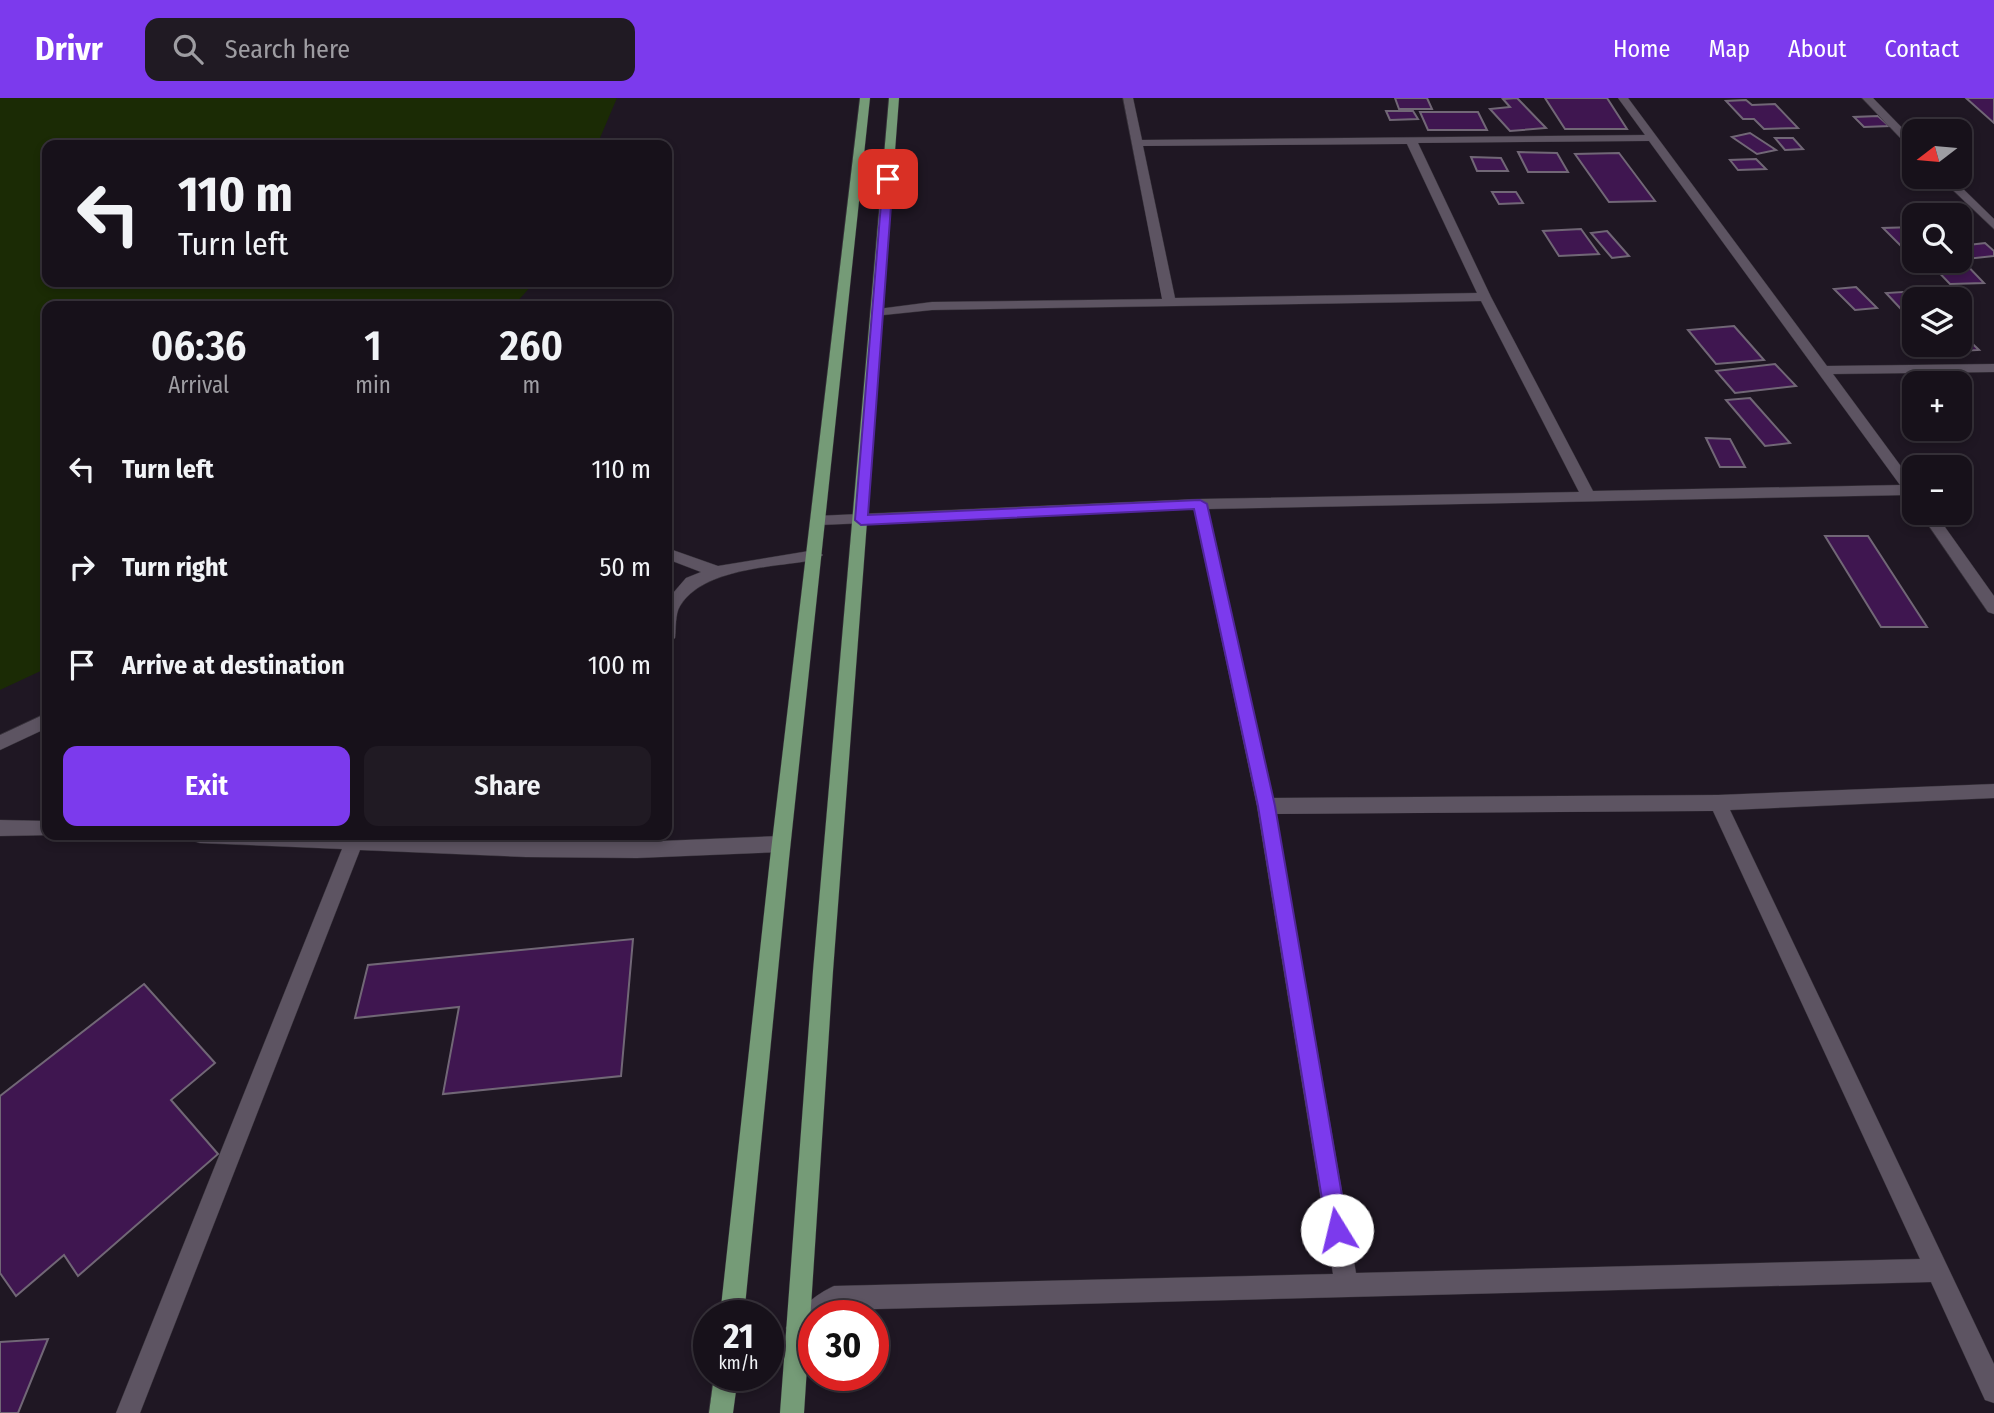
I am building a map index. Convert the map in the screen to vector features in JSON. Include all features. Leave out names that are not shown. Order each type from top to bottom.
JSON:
[{"type":"main road","points":[[735,1300],[780,844],[820,520],[865,98]]},
{"type":"main road","points":[[800,1300],[824,958],[894,98]]},
{"type":"main road","points":[[792,1413],[798,1328]]},
{"type":"main road","points":[[721,1413],[724,1391]]},
{"type":"street","points":[[1128,98],[1169,301]]},
{"type":"street","points":[[1623,98],[1902,477]]},
{"type":"street","points":[[1867,98],[1902,134]]},
{"type":"street","points":[[1136,143],[1653,138]]},
{"type":"street","points":[[1411,141],[1485,297],[1588,495]]},
{"type":"street","points":[[1957,189],[1994,226]]},
{"type":"street","points":[[878,313],[932,306],[1485,297]]},
{"type":"street","points":[[1823,370],[1994,368]]},
{"type":"street","points":[[820,520],[1200,504],[1588,495],[1902,492]]},
{"type":"street","points":[[1200,504],[1266,806],[1346,1283]]},
{"type":"street","points":[[1935,525],[1994,608]]},
{"type":"street","points":[[672,603],[692,582],[718,572],[815,555]]},
{"type":"street","points":[[672,556],[718,572]]},
{"type":"street","points":[[0,743],[42,722]]},
{"type":"street","points":[[1266,806],[1718,803],[1994,791]]},
{"type":"street","points":[[1718,803],[1994,1391]]},
{"type":"street","points":[[0,828],[42,829]]},
{"type":"street","points":[[328,840],[526,849],[638,842],[780,844]]},
{"type":"street","points":[[128,1413],[354,841]]},
{"type":"street","points":[[832,1300],[1346,1283],[1936,1269]]},
{"type":"green space","points":[[0,98],[617,98],[599,140],[42,140],[42,287],[530,287],[518,301],[42,301],[42,670],[0,690]]},
{"type":"building","points":[[1395,98],[1427,98],[1432,109],[1399,109]]},
{"type":"building","points":[[1517,98],[1546,128],[1510,131],[1490,109],[1510,107],[1503,99]]},
{"type":"building","points":[[1545,98],[1607,98],[1627,129],[1565,129]]},
{"type":"building","points":[[1966,98],[1994,98],[1994,123]]},
{"type":"building","points":[[1746,100],[1752,105],[1775,104],[1798,128],[1764,129],[1754,119],[1743,119],[1726,101]]},
{"type":"building","points":[[1386,111],[1413,111],[1418,119],[1390,120]]},
{"type":"building","points":[[1420,112],[1478,112],[1487,130],[1428,130]]},
{"type":"building","points":[[1878,116],[1889,126],[1864,127],[1854,117]]},
{"type":"building","points":[[1750,133],[1776,150],[1757,154],[1732,137]]},
{"type":"building","points":[[1775,138],[1793,138],[1803,149],[1785,150]]},
{"type":"building","points":[[1518,152],[1557,153],[1568,172],[1528,172]]},
{"type":"building","points":[[1619,153],[1655,201],[1609,202],[1575,154]]},
{"type":"building","points":[[1471,157],[1501,158],[1508,171],[1477,171]]},
{"type":"building","points":[[1756,159],[1766,169],[1738,170],[1730,160]]},
{"type":"building","points":[[1492,192],[1516,192],[1523,203],[1499,204]]},
{"type":"building","points":[[1902,227],[1902,247],[1883,228]]},
{"type":"building","points":[[1581,229],[1599,254],[1559,256],[1543,231]]},
{"type":"building","points":[[1607,231],[1629,256],[1612,258],[1591,233]]},
{"type":"building","points":[[1985,243],[1994,251],[1994,256],[1972,258],[1972,245]]},
{"type":"building","points":[[1972,270],[1984,283],[1950,284],[1939,273],[1972,273]]},
{"type":"building","points":[[1856,287],[1877,308],[1855,310],[1834,289]]},
{"type":"building","points":[[1902,292],[1902,310],[1886,293]]},
{"type":"building","points":[[1734,326],[1764,360],[1716,364],[1688,330]]},
{"type":"building","points":[[1775,364],[1796,386],[1735,393],[1716,371]]},
{"type":"building","points":[[1750,398],[1790,443],[1765,446],[1726,400]]},
{"type":"building","points":[[1706,438],[1730,439],[1745,467],[1720,467]]},
{"type":"building","points":[[1825,536],[1868,536],[1927,627],[1881,627]]},
{"type":"building","points":[[633,939],[621,1076],[443,1094],[459,1007],[355,1018],[368,965]]},
{"type":"building","points":[[144,984],[215,1063],[171,1100],[218,1154],[78,1276],[64,1255],[16,1296],[0,1273],[0,1096]]},
{"type":"building","points":[[48,1339],[18,1413],[0,1413],[0,1342]]},
{"type":"route","points":[[888,179],[861,520],[1200,504],[1266,806],[1337,1230]]}]
